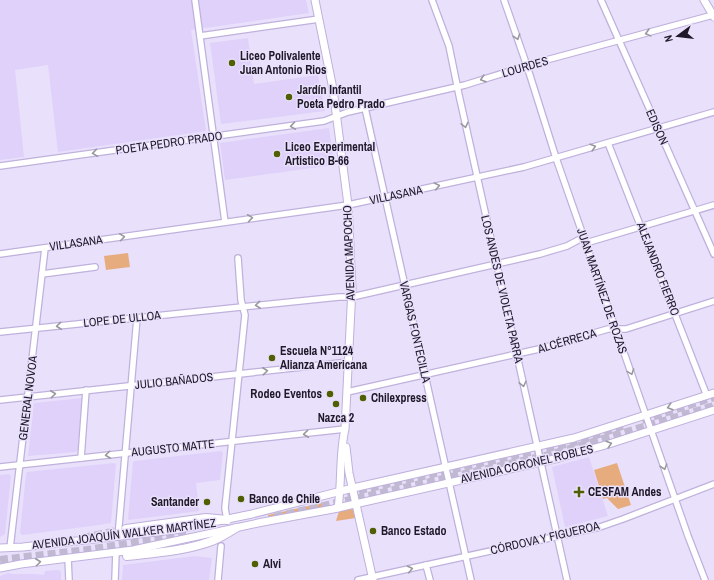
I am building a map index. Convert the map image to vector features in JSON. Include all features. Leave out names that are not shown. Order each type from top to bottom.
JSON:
[{"type":"highway","points":[[126,529],[206,518],[227,520]]},
{"type":"highway","points":[[127,556],[181,549],[202,544],[219,538],[236,528]]},
{"type":"main road","name":"AVENIDA MAPOCHO","points":[[315,0],[330,73],[348,205],[352,297],[345,429],[342,443],[338,508]]},
{"type":"main road","points":[[704,0],[713,16]]},
{"type":"main road","name":"AVENIDA CORONEL ROBLES","points":[[340,491],[590,433],[711,394]]},
{"type":"main road","name":"AVENIDA CORONEL ROBLES","points":[[338,508],[593,449],[714,411]]},
{"type":"main road","points":[[345,429],[348,465],[373,579]]},
{"type":"main road","name":"AVENIDA JOAQUÍN WALKER MARTÍNEZ","points":[[0,548],[174,530],[288,506],[340,491]]},
{"type":"main road","points":[[360,517],[369,501]]},
{"type":"main road","name":"AVENIDA JOAQUÍN WALKER MARTÍNEZ","points":[[0,568],[169,543],[338,508]]},
{"type":"street","points":[[195,0],[225,222]]},
{"type":"street","name":"LOS ANDES DE VIOLETA PARRA","points":[[432,0],[449,46],[567,580]]},
{"type":"street","name":"JUAN MARTÍNEZ DE ROZAS","points":[[504,0],[527,66],[556,158],[615,329],[675,500],[706,580]]},
{"type":"street","name":"EDISON","points":[[601,0],[714,254]]},
{"type":"street","name":"LOURDES","points":[[337,117],[348,112],[457,87],[527,66],[713,16]]},
{"type":"street","points":[[200,36],[319,19]]},
{"type":"street","name":"VARGAS FONTECILLA","points":[[365,108],[470,580]]},
{"type":"street","name":"VILLASANA","points":[[0,254],[348,205],[524,167],[714,112]]},
{"type":"street","name":"POETA PEDRO PRADO","points":[[0,166],[321,122],[337,117]]},
{"type":"street","name":"ALEJANDRO FIERRO","points":[[608,143],[675,313],[711,394]]},
{"type":"street","name":"LOPE DE ULLOA","points":[[0,332],[352,297],[551,251],[585,240],[641,227],[714,205]]},
{"type":"street","name":"GENERAL NOVOA","points":[[10,548],[45,248]]},
{"type":"street","points":[[227,520],[225,508],[245,315],[241,300],[238,258]]},
{"type":"street","points":[[42,274],[95,267]]},
{"type":"street","name":"ALCÉRRECA","points":[[347,392],[425,376],[547,347],[608,329],[630,328],[714,301]]},
{"type":"street","points":[[118,536],[137,318]]},
{"type":"street","name":"JULIO BAÑADOS","points":[[0,400],[349,362]]},
{"type":"street","points":[[81,458],[86,390]]},
{"type":"street","name":"AUGUSTO MATTE","points":[[0,467],[345,429]]},
{"type":"street","name":"CÓRDOVA Y FIGUEROA","points":[[358,580],[373,579],[426,565],[607,524],[675,500],[714,484]]},
{"type":"street","points":[[218,580],[221,546]]},
{"type":"street","points":[[115,580],[116,552]]},
{"type":"street","points":[[68,558],[69,580]]},
{"type":"street","points":[[426,565],[430,580]]},
{"type":"shaded area","points":[[0,0],[306,0],[309,13],[191,30],[206,131],[58,152],[48,65],[15,70],[24,157],[0,160]]},
{"type":"shaded area","points":[[248,38],[254,84],[318,75],[325,111],[221,124],[210,43]]},
{"type":"shaded area","name":"Liceo Experimental Artistico B-66","points":[[329,128],[334,165],[225,180],[220,143]]},
{"type":"shaded area","points":[[128,253],[130,267],[106,270],[104,256]]},
{"type":"shaded area","points":[[82,398],[78,449],[76,452],[28,456],[34,403]]},
{"type":"shaded area","points":[[221,451],[223,453],[220,480],[196,483],[199,511],[128,519],[133,462]]},
{"type":"shaded area","name":"CESFAM Andes","points":[[589,457],[608,516],[565,527],[552,467]]},
{"type":"shaded area","points":[[617,463],[631,505],[618,509],[607,498],[603,499],[594,470]]},
{"type":"shaded area","points":[[116,464],[111,523],[22,535],[20,533],[27,472]]},
{"type":"shaded area","points":[[9,474],[11,476],[5,534],[0,537],[0,475]]},
{"type":"shaded area","points":[[322,503],[323,508],[268,517],[268,515]]},
{"type":"shaded area","points":[[353,508],[356,518],[336,521],[339,511]]},
{"type":"shaded area","points":[[195,556],[212,558],[209,580],[122,580],[123,565]]},
{"type":"shaded area","points":[[59,570],[61,572],[61,580],[0,580],[0,576],[8,573],[44,575],[45,571]]},
{"type":"tunnel","points":[[642,420],[714,397]]},
{"type":"tunnel","points":[[275,517],[549,455],[714,406]]},
{"type":"tunnel","points":[[347,493],[579,441],[625,425]]},
{"type":"tunnel","points":[[83,538],[126,529]]},
{"type":"tunnel","points":[[0,560],[87,550],[187,535]]},
{"type":"place","name":"Liceo Polivalente Juan Antonio Rios","points":[[232,63]]},
{"type":"place","name":"Jardín Infantil Poeta Pedro Prado","points":[[289,97]]},
{"type":"place","name":"Liceo Experimental Artistico B-66","points":[[277,154]]},
{"type":"place","name":"Escuela N°1124 Alianza Americana","points":[[272,358]]},
{"type":"place","name":"Rodeo Eventos","points":[[330,394]]},
{"type":"place","name":"Chilexpress","points":[[363,398]]},
{"type":"place","name":"Nazca 2","points":[[336,404]]},
{"type":"place","name":"CESFAM Andes","points":[[579,492]]},
{"type":"place","name":"Banco de Chile","points":[[241,499]]},
{"type":"place","name":"Santander","points":[[207,502]]},
{"type":"place","name":"Banco Estado","points":[[373,531]]},
{"type":"place","name":"Alvi","points":[[255,564]]}]
